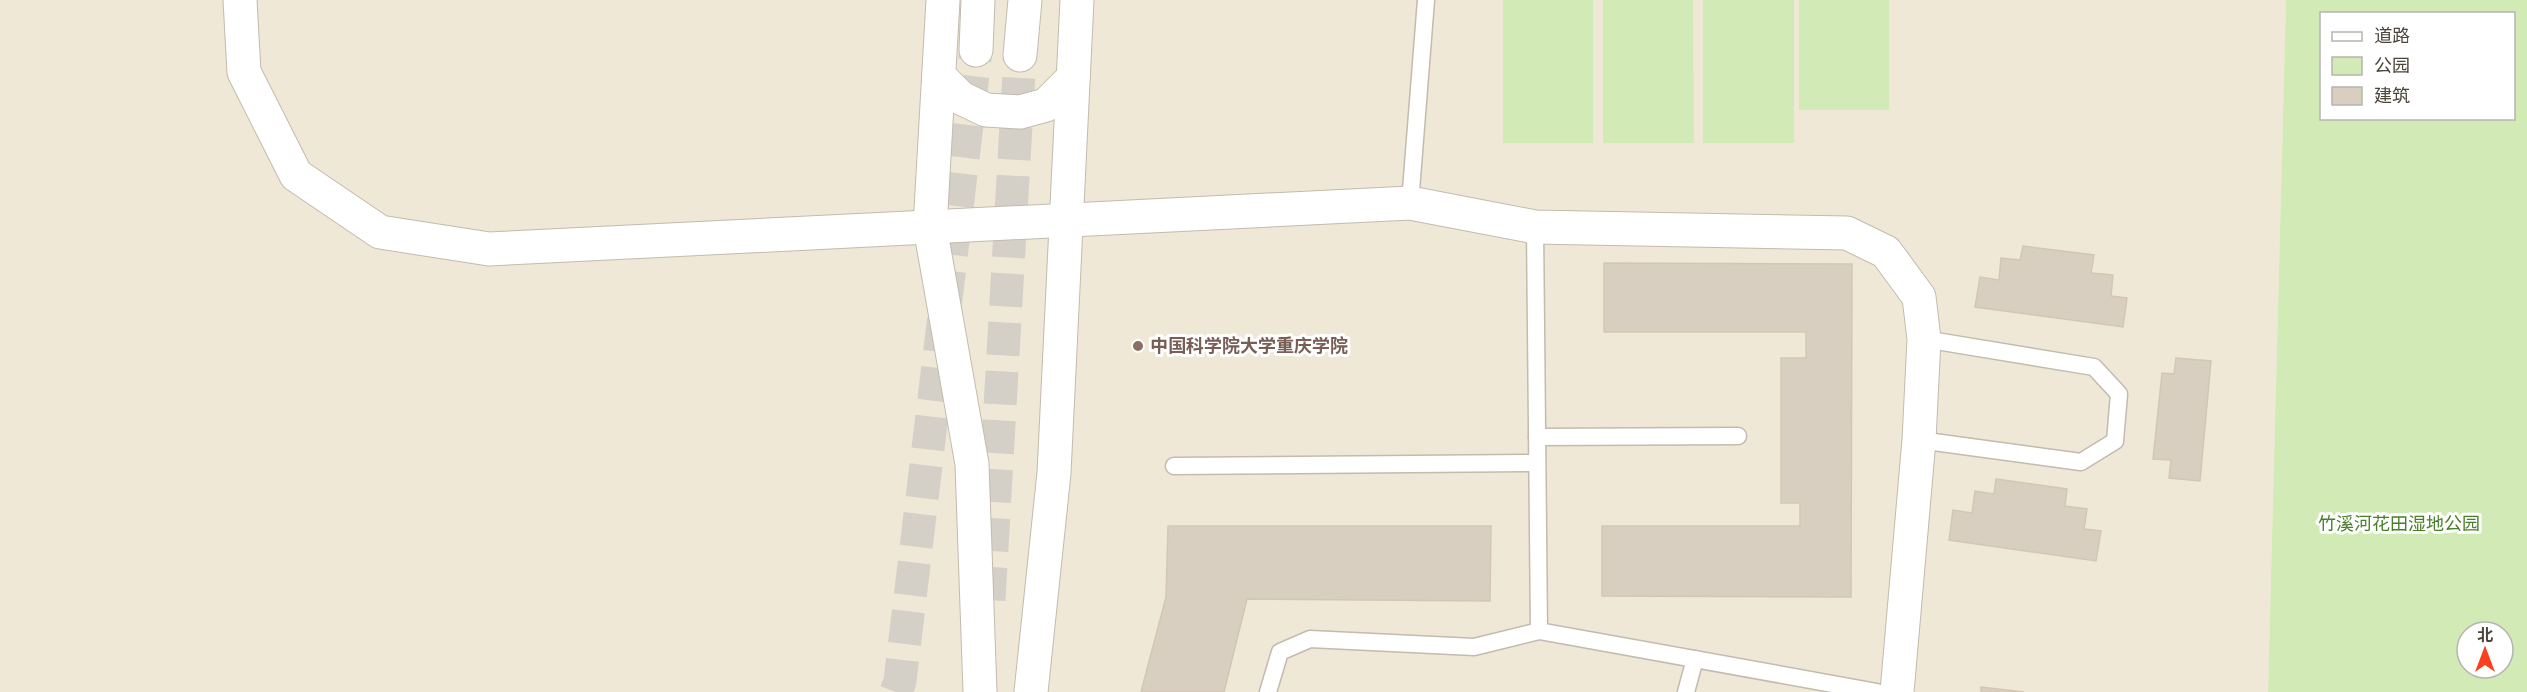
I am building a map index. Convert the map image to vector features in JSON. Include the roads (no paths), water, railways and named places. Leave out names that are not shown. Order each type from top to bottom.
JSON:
[{"type":"street","points":[[240,0],[244,72],[297,175],[380,232],[489,249],[1410,202],[1534,227],[1847,233],[1886,252],[1919,297],[1924,339],[1919,440],[1897,692]]},
{"type":"street","points":[[943,0],[930,227],[972,464],[980,692]]},
{"type":"street","points":[[976,50],[978,0]]},
{"type":"street","points":[[1020,55],[1025,0]]},
{"type":"street","points":[[1031,692],[1054,473],[1077,0]]},
{"type":"street","points":[[939,76],[961,98],[986,110],[1020,112],[1046,105],[1073,78]]},
{"type":"lane","points":[[1410,202],[1426,0]]},
{"type":"lane","points":[[1534,227],[1539,631]]},
{"type":"lane","points":[[1919,440],[2081,462],[2115,441],[2119,394],[2094,367],[1924,339]]},
{"type":"lane","points":[[1537,437],[1738,435]]},
{"type":"lane","points":[[1174,466],[1537,463]]},
{"type":"lane","points":[[1268,692],[1280,652],[1310,639],[1474,646],[1539,631],[1876,692]]},
{"type":"lane","points":[[1686,692],[1695,659]]},
{"type":"tunnel","points":[[896,692],[900,681],[976,50]]},
{"type":"tunnel","points":[[989,600],[1020,55]]},
{"type":"place","name":"中国科学院大学重庆学院","points":[[1138,346]]},
{"type":"park label","name":"竹溪河花田湿地公园","points":[[2399,524]]}]
